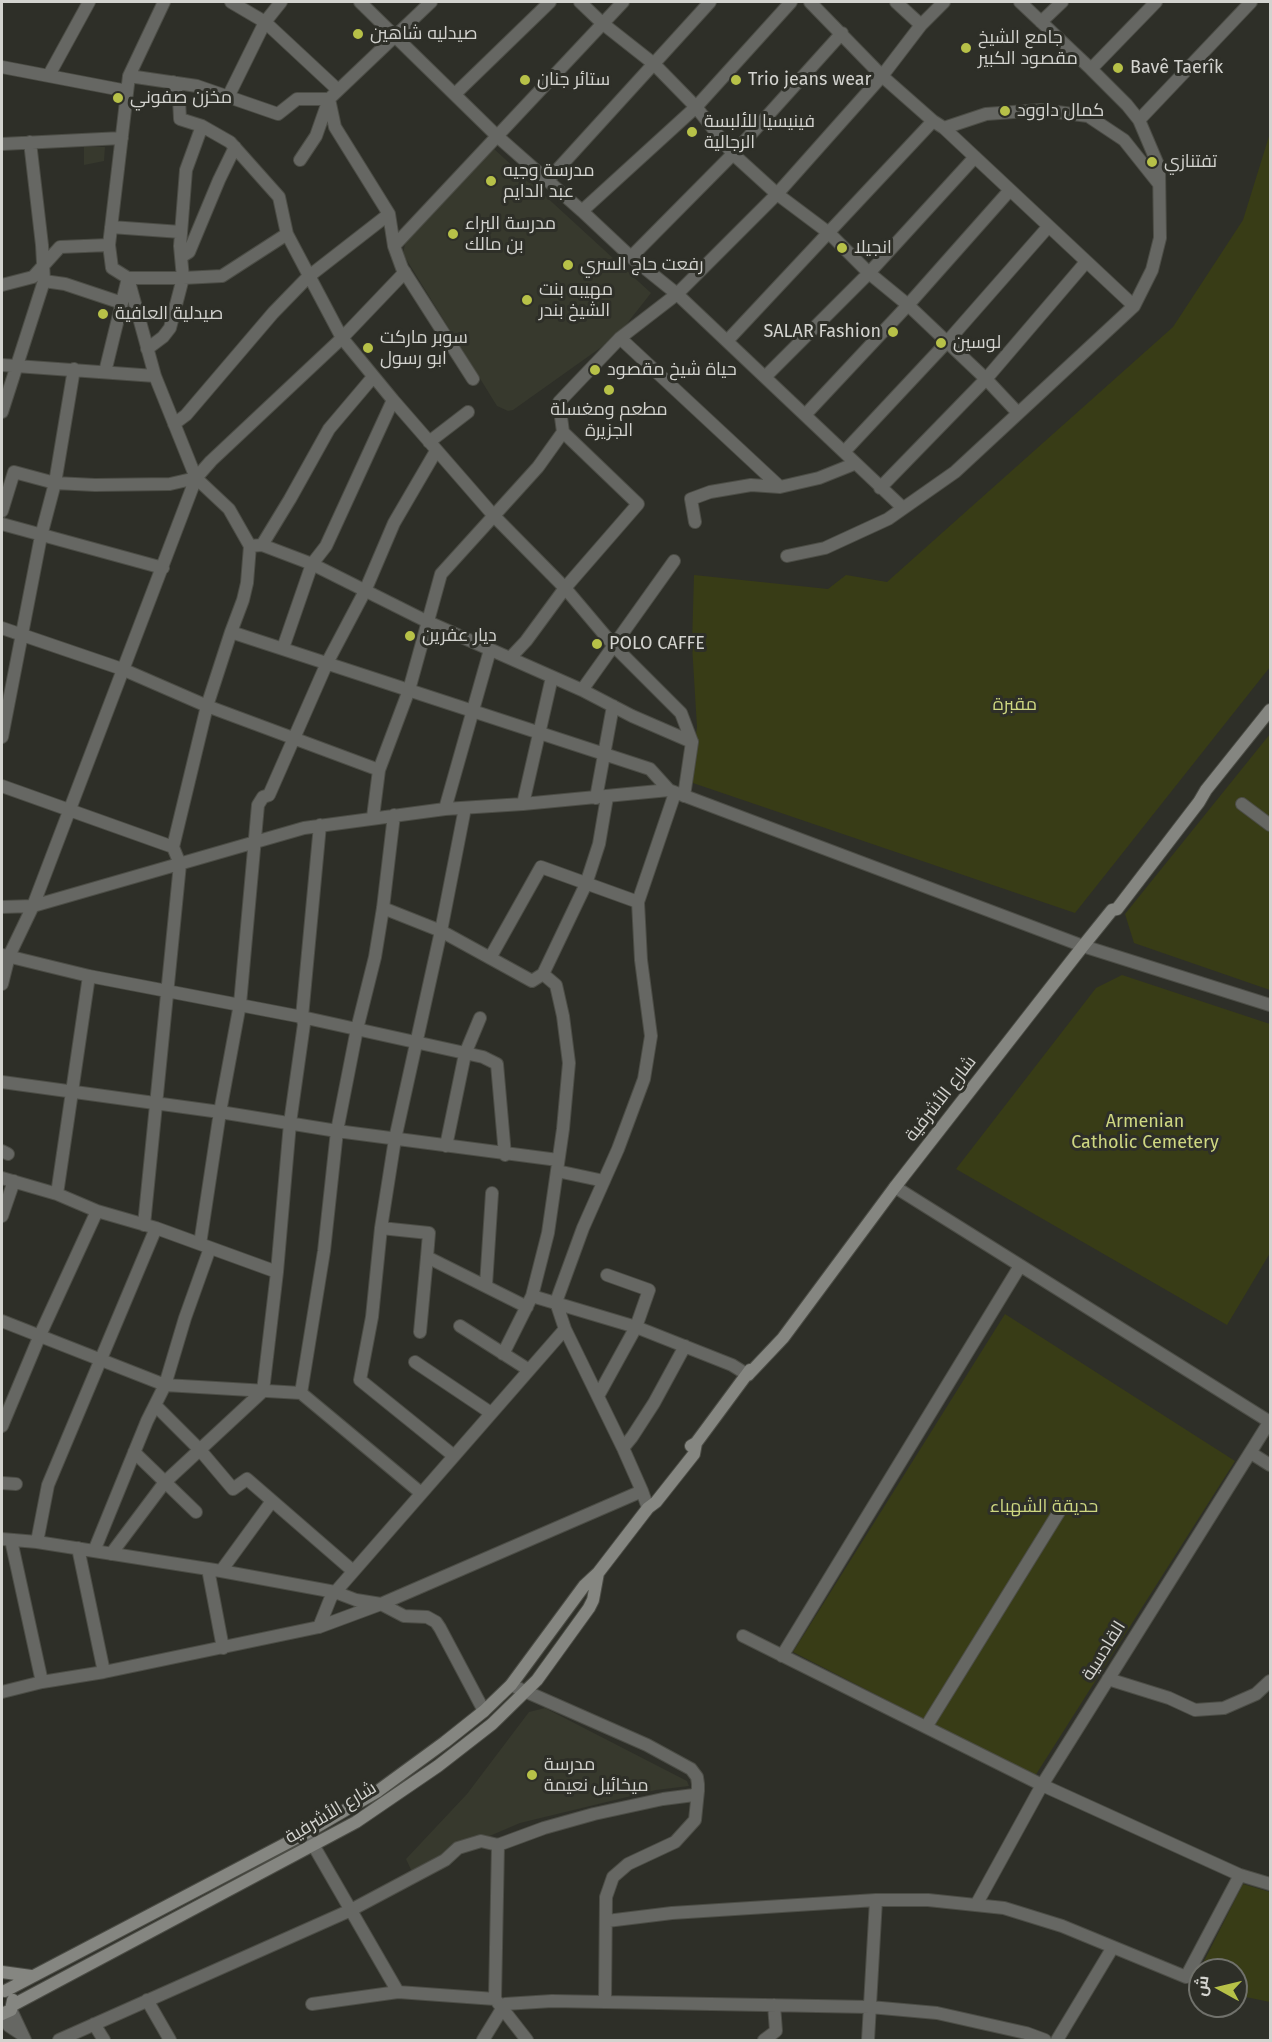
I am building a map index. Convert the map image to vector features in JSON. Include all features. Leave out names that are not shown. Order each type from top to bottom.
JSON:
[{"type":"street","points":[[49,75],[89,2]]},
{"type":"street","points":[[164,2],[129,76],[109,245],[112,268],[128,278],[222,276],[287,234]]},
{"type":"street","points":[[231,2],[265,22],[333,95],[335,127],[389,214],[394,246],[405,272],[473,379]]},
{"type":"street","points":[[228,97],[265,22],[280,2]]},
{"type":"street","points":[[360,2],[497,135],[631,257],[677,294],[903,508]]},
{"type":"street","points":[[300,160],[316,136],[333,95],[431,2]]},
{"type":"street","points":[[454,94],[550,2]]},
{"type":"street","points":[[580,2],[602,23],[654,64],[696,107],[733,154],[777,194],[829,233],[869,273],[908,305],[986,378],[1018,414]]},
{"type":"street","points":[[394,246],[623,2]]},
{"type":"street","points":[[547,181],[710,2]]},
{"type":"street","points":[[582,211],[696,107],[791,2]]},
{"type":"street","points":[[810,2],[882,76],[975,157],[1134,306]]},
{"type":"street","points":[[896,2],[921,25]]},
{"type":"street","points":[[510,658],[526,641],[565,588],[638,504],[563,432],[559,402],[620,338],[677,294],[777,194],[882,76],[921,25],[944,2]]},
{"type":"street","points":[[787,556],[825,548],[888,519],[955,472],[1134,306],[1152,270],[1160,238],[1159,167],[1139,120],[1020,2]]},
{"type":"street","points":[[1041,22],[1062,2]]},
{"type":"street","points":[[1090,69],[1156,2]]},
{"type":"street","points":[[1139,120],[1251,2]]},
{"type":"street","points":[[631,257],[733,154],[842,33]]},
{"type":"street","points":[[2,67],[128,91]]},
{"type":"street","points":[[129,76],[197,86],[278,114],[297,99],[333,95]]},
{"type":"street","points":[[173,82],[179,99],[180,119],[201,126],[230,142],[279,197],[287,234],[342,338],[494,516],[565,588],[614,646],[681,713],[692,742],[638,902],[641,960],[651,1036],[644,1079],[618,1149],[582,1228],[556,1302],[565,1329],[623,1448],[648,1508]]},
{"type":"street","points":[[727,341],[829,233],[939,125],[986,114],[1041,110],[1088,116],[1124,140],[1159,184]]},
{"type":"street","points":[[147,348],[170,328],[183,278],[181,232],[186,170],[201,126]]},
{"type":"street","points":[[2,144],[122,138]]},
{"type":"street","points":[[2,412],[44,281],[30,142]]},
{"type":"street","points":[[181,257],[189,252],[235,147]]},
{"type":"street","points":[[765,378],[869,273],[975,157]]},
{"type":"street","points":[[805,415],[908,305],[1010,190]]},
{"type":"street","points":[[174,424],[186,415],[273,313],[308,277],[389,214]]},
{"type":"street","points":[[111,227],[181,232]]},
{"type":"street","points":[[844,452],[947,342],[1048,227]]},
{"type":"street","points":[[2,285],[33,277],[60,247],[109,245]]},
{"type":"street","points":[[880,488],[986,378],[1086,262]]},
{"type":"street","points":[[2,984],[5,956],[33,906],[196,478],[211,460],[342,338],[405,272]]},
{"type":"street","points":[[105,372],[128,278]]},
{"type":"street","points":[[128,278],[155,376],[196,478],[229,509],[256,546],[312,564],[428,622],[582,690],[692,742]]},
{"type":"street","points":[[44,281],[65,284],[122,303]]},
{"type":"street","points":[[620,338],[780,487]]},
{"type":"street","points":[[2,365],[155,376]]},
{"type":"street","points":[[2,737],[41,536],[55,483],[74,369]]},
{"type":"street","points":[[37,1542],[48,1485],[101,1360],[150,1227],[156,1104],[180,864],[173,847],[207,706],[243,600],[256,546],[291,499],[329,429],[373,377]]},
{"type":"street","points":[[283,648],[312,564],[326,546],[393,400]]},
{"type":"street","points":[[94,1551],[134,1452],[165,1385],[205,1246],[220,1112],[240,1004],[258,806],[263,797],[269,795],[327,663],[433,446],[468,412]]},
{"type":"street","points":[[373,817],[379,770],[409,690],[441,574],[538,467],[563,432]]},
{"type":"street","points":[[695,522],[691,500],[710,492],[751,485],[780,487],[819,478],[854,464]]},
{"type":"street","points":[[2,511],[14,472],[55,483],[95,485],[170,484],[196,478]]},
{"type":"street","points":[[2,524],[163,568]]},
{"type":"street","points":[[582,690],[674,561]]},
{"type":"street","points":[[2,628],[122,669],[207,706],[379,770]]},
{"type":"street","points":[[231,632],[650,769],[676,793],[1083,946],[1270,1005]]},
{"type":"street","points":[[445,809],[490,650]]},
{"type":"street","points":[[523,804],[552,677]]},
{"type":"street","points":[[383,908],[441,931],[532,981],[543,974],[586,884],[599,844],[603,753],[612,706]]},
{"type":"street","name":"شارع الأشرفية","points":[[3,1990],[306,1833],[378,1791],[484,1711],[511,1685],[584,1586],[598,1573],[648,1508],[652,1497],[689,1448],[696,1443],[748,1375],[783,1338],[895,1187],[1112,910],[1113,905],[1193,799],[1206,790],[1270,710]]},
{"type":"street","points":[[2,786],[173,847]]},
{"type":"street","points":[[2,907],[33,906],[320,825],[465,807],[676,793]]},
{"type":"street","points":[[1242,804],[1270,825]]},
{"type":"street","points":[[454,1456],[360,1380],[372,1317],[381,1228],[395,1139],[441,931],[465,807]]},
{"type":"street","points":[[301,1393],[324,1251],[337,1131],[357,1029],[375,957],[394,815]]},
{"type":"street","points":[[111,1554],[165,1482],[263,1391],[277,1272],[290,1123],[304,1024],[302,1017],[320,825]]},
{"type":"street","points":[[490,958],[541,867],[638,902]]},
{"type":"street","points":[[5,956],[89,976],[240,1004],[483,1057],[497,1064],[506,1155]]},
{"type":"street","points":[[503,1354],[529,1301],[548,1233],[570,1063],[556,985],[543,974]]},
{"type":"street","points":[[57,1194],[89,976]]},
{"type":"street","points":[[446,1146],[465,1054],[480,1018]]},
{"type":"street","points":[[2,1082],[506,1155],[557,1166],[604,1181]]},
{"type":"street","points":[[2,1216],[8,1180],[57,1194],[98,1211],[277,1272]]},
{"type":"street","points":[[895,1187],[1270,1421]]},
{"type":"street","points":[[486,1285],[492,1193]]},
{"type":"street","points":[[2,1426],[40,1335],[98,1211]]},
{"type":"street","points":[[381,1228],[429,1233],[420,1332]]},
{"type":"street","points":[[427,1257],[486,1285],[529,1301],[556,1302],[636,1327],[732,1365],[748,1375]]},
{"type":"street","points":[[783,1656],[1020,1266]]},
{"type":"street","points":[[598,1395],[636,1327],[649,1290],[607,1275]]},
{"type":"street","points":[[2,1321],[165,1385],[301,1393],[422,1493]]},
{"type":"street","points":[[460,1326],[529,1370]]},
{"type":"street","points":[[319,1627],[325,1616],[328,1601],[565,1329]]},
{"type":"street","points":[[623,1448],[654,1403],[685,1346]]},
{"type":"street","points":[[415,1362],[491,1413]]},
{"type":"street","points":[[155,1405],[200,1450],[233,1489],[247,1479],[353,1571]]},
{"type":"street","name":"القادسية","points":[[976,1905],[1042,1785],[1270,1421]]},
{"type":"street","points":[[134,1452],[196,1512]]},
{"type":"street","points":[[1251,1453],[1270,1465]]},
{"type":"street","points":[[2,1482],[16,1484]]},
{"type":"street","points":[[2,1692],[319,1627],[381,1604],[642,1491]]},
{"type":"street","points":[[223,1648],[214,1570],[272,1501]]},
{"type":"street","points":[[926,1727],[1062,1507]]},
{"type":"street","points":[[42,1682],[6,1540],[78,1548],[336,1592],[356,1600],[381,1604],[404,1616],[422,1616],[436,1622],[484,1711]]},
{"type":"street","points":[[78,1548],[104,1672]]},
{"type":"street","name":"شارع الأشرفية","points":[[7,2011],[314,1846],[356,1822],[438,1766],[492,1724],[537,1680],[589,1608],[596,1589],[598,1573]]},
{"type":"street","points":[[743,1636],[1042,1785],[1240,1875],[1270,1884]]},
{"type":"street","points":[[1108,1679],[1169,1698],[1195,1710],[1224,1708],[1256,1694],[1270,1681]]},
{"type":"street","points":[[511,1685],[647,1745],[691,1769],[697,1777],[695,1820],[675,1842],[628,1864],[613,1877],[606,1898],[605,2002]]},
{"type":"street","points":[[59,2040],[351,1910],[445,1860],[458,1848],[481,1841],[498,1845],[544,1828],[594,1814],[663,1799],[687,1797],[698,1791]]},
{"type":"street","points":[[306,1833],[398,1992]]},
{"type":"street","points":[[483,2040],[499,2004],[498,1845]]},
{"type":"street","points":[[607,1921],[672,1914],[876,1900],[928,1900],[1004,1908],[1062,1926],[1186,1977],[1240,1875]]},
{"type":"street","points":[[868,2040],[876,1900]]},
{"type":"street","points":[[1057,2040],[1113,1947]]},
{"type":"street","points":[[2,1972],[32,1976]]},
{"type":"street","points":[[3,1990],[12,1996],[7,2011],[18,2021],[23,2037]]},
{"type":"street","points":[[312,2004],[398,1992],[499,2004],[552,2001],[870,2007],[937,2013],[1026,2033],[1045,2040]]},
{"type":"street","points":[[147,2000],[170,2040]]},
{"type":"street","points":[[499,2004],[527,2040]]},
{"type":"street","points":[[764,2040],[776,2031],[774,2005]]},
{"type":"street","points":[[94,2024],[104,2040]]},
{"type":"shaded area","points":[[84,147],[105,147],[104,161],[84,165]]},
{"type":"shaded area","points":[[493,148],[651,293],[625,326],[603,346],[513,410],[508,411],[497,406],[403,254],[405,244]]},
{"type":"shaded area","points":[[545,1708],[687,1781],[689,1786],[656,1790],[520,1823],[464,1847],[413,1874],[406,1859],[467,1794],[529,1712]]},
{"type":"green space","name":"مقبرة","points":[[1270,133],[1270,667],[1075,913],[690,782],[697,727],[692,645],[694,575],[828,589],[846,575],[887,582],[1173,327],[1243,220]]},
{"type":"green space","points":[[1270,734],[1270,990],[1134,943],[1125,914]]},
{"type":"green space","name":"Armenian Catholic Cemetery","points":[[1122,975],[1270,1024],[1270,1253],[1227,1325],[956,1169],[1096,988]]},
{"type":"green space","name":"حديقة الشهباء","points":[[1005,1314],[1235,1461],[1035,1776],[793,1652]]},
{"type":"green space","points":[[1243,1884],[1270,1892],[1270,2002],[1248,1997],[1248,1958],[1206,1958]]},
{"type":"place","name":"صيدليه شاهين","points":[[358,34]]},
{"type":"place","name":"جامع الشيخ مقصود الكبير","points":[[966,48]]},
{"type":"place","name":"Bavê Taerîk","points":[[1118,68]]},
{"type":"place","name":"ستائر جنان","points":[[525,80]]},
{"type":"place","name":"Trio jeans wear","points":[[736,80]]},
{"type":"place","name":"مخزن صفوني","points":[[118,98]]},
{"type":"place","name":"كمال داوود","points":[[1005,111]]},
{"type":"place","name":"فينيسيا للألبسة الرجالية","points":[[692,132]]},
{"type":"place","name":"تفتنازي","points":[[1152,162]]},
{"type":"place","name":"مدرسة وجيه عبد الدايم","points":[[491,181]]},
{"type":"place","name":"مدرسة البراء بن مالك","points":[[453,234]]},
{"type":"place","name":"انجيلا","points":[[842,248]]},
{"type":"place","name":"رفعت حاج السري","points":[[568,265]]},
{"type":"place","name":"مهيبه بنت الشيخ بندر","points":[[527,300]]},
{"type":"place","name":"صيدلية العافية","points":[[103,314]]},
{"type":"place","name":"SALAR Fashion","points":[[893,332]]},
{"type":"place","name":"لوسين","points":[[941,343]]},
{"type":"place","name":"سوبر ماركت ابو رسول","points":[[368,348]]},
{"type":"place","name":"حياة شيخ مقصود","points":[[595,370]]},
{"type":"place","name":"مطعم ومغسلة الجزيرة","points":[[609,390]]},
{"type":"place","name":"ديار عفرين","points":[[410,636]]},
{"type":"place","name":"POLO CAFFE","points":[[597,644]]},
{"type":"place","name":"مدرسة ميخائيل نعيمة","points":[[532,1775]]}]
